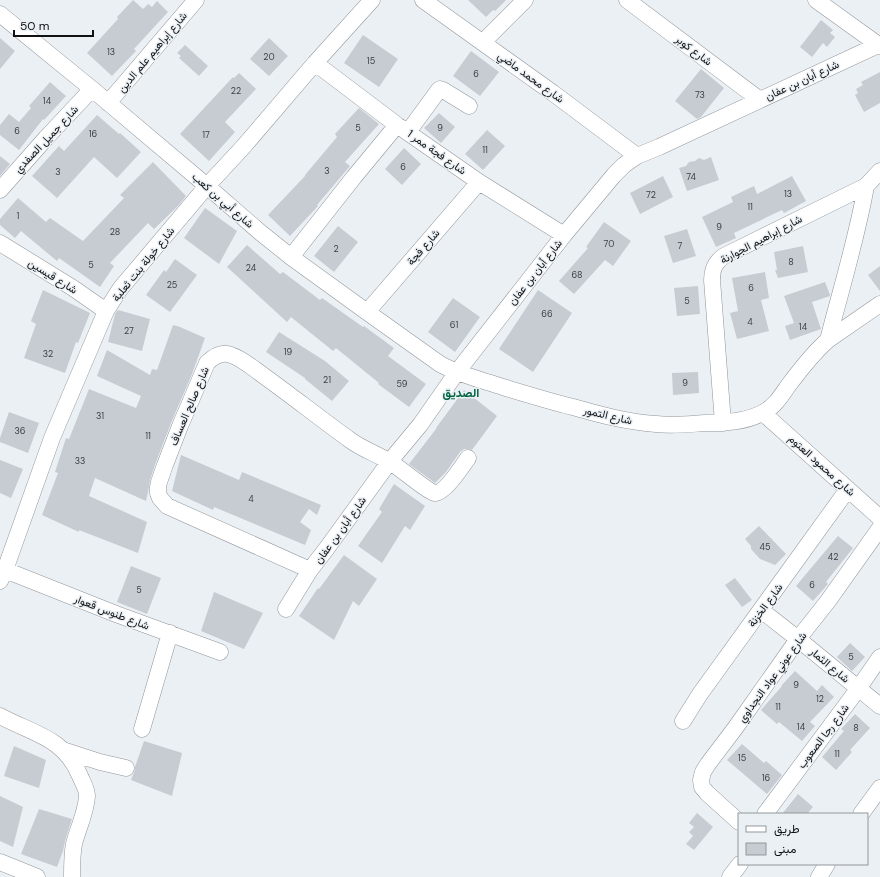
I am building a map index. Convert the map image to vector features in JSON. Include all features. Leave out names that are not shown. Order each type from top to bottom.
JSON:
[{"type":"street","name":"شارع خولة بنت ثعلبة","points":[[2,575],[52,438],[106,311],[120,289],[207,186],[372,0]]},
{"type":"street","name":"شارع محمد ماضي","points":[[424,0],[637,156]]},
{"type":"street","points":[[483,42],[525,0]]},
{"type":"street","name":"شارع كوبر","points":[[627,0],[760,100]]},
{"type":"street","points":[[816,0],[879,45]]},
{"type":"street","name":"شارع إبراهيم علم الدين","points":[[108,103],[189,2]]},
{"type":"street","name":"شارع أبي بن كعب","points":[[0,14],[92,89],[291,257],[440,364],[457,372]]},
{"type":"street","name":"شارع أبان بن عفان","points":[[286,609],[310,570],[328,548],[390,461],[420,425],[457,372],[564,235],[624,165],[637,156],[879,45]]},
{"type":"street","name":"شارع فجة ممر 1","points":[[315,63],[479,182],[564,235]]},
{"type":"street","name":"شارع جميل الصفدي","points":[[0,190],[92,89]]},
{"type":"street","points":[[291,257],[354,177],[440,89],[469,106]]},
{"type":"street","name":"شارع إبراهيم الجوارنة","points":[[723,423],[712,280],[714,265],[724,256],[866,186],[880,171]]},
{"type":"street","name":"شارع فجة","points":[[367,312],[479,182]]},
{"type":"street","points":[[828,340],[854,241],[866,186]]},
{"type":"street","name":"شارع قيسين","points":[[0,243],[73,288],[106,311]]},
{"type":"street","points":[[763,413],[773,406],[814,354],[828,340],[880,304]]},
{"type":"street","name":"شارع صالح العساف","points":[[310,570],[167,506],[160,498],[158,487],[165,465],[207,363],[212,358],[217,355],[230,354],[240,359],[352,442],[390,461],[435,493],[440,492],[446,487],[468,458]]},
{"type":"street","name":"شارع التمور","points":[[457,372],[532,396],[618,419],[658,425],[723,423],[753,417],[763,413]]},
{"type":"street","name":"شارع محمود العتوم","points":[[763,413],[880,518]]},
{"type":"street","name":"شارع الخزنة","points":[[683,721],[700,694],[848,489]]},
{"type":"street","name":"شارع عوني عواد النجداوي","points":[[738,821],[702,787],[701,780],[703,772],[880,528]]},
{"type":"street","name":"شارع طنوس قعوار","points":[[2,575],[170,633],[220,652]]},
{"type":"street","name":"شارع الثمار","points":[[761,610],[880,706]]},
{"type":"street","points":[[142,729],[170,633]]},
{"type":"street","name":"شارع رجا الصعوب","points":[[766,813],[880,657]]},
{"type":"street","points":[[0,716],[52,741],[63,750],[78,770],[87,792],[87,797],[74,845],[72,877]]},
{"type":"street","points":[[63,750],[100,762],[126,768]]},
{"type":"street","points":[[862,813],[880,788]]},
{"type":"street","points":[[0,862],[37,877]]},
{"type":"street","points":[[730,877],[739,865]]},
{"type":"street","points":[[819,877],[826,865]]},
{"type":"building","points":[[133,0],[143,9],[148,4],[152,7],[157,1],[168,12],[134,49],[136,51],[112,76],[87,53]]},
{"type":"building","points":[[468,0],[506,0],[495,11],[493,10],[486,17]]},
{"type":"building","points":[[821,20],[833,30],[830,33],[835,37],[827,47],[823,43],[812,57],[800,47]]},
{"type":"building","points":[[363,35],[398,59],[379,87],[344,63]]},
{"type":"building","points":[[0,38],[15,51],[0,69]]},
{"type":"building","points":[[269,38],[288,56],[269,76],[250,59]]},
{"type":"building","points":[[185,45],[208,66],[199,76],[179,58],[181,56],[177,53]]},
{"type":"building","points":[[471,51],[499,72],[480,96],[453,76]]},
{"type":"building","points":[[701,69],[724,88],[701,117],[697,119],[675,101]]},
{"type":"building","points":[[880,72],[880,103],[864,112],[855,95],[858,93],[856,89],[863,85],[861,82]]},
{"type":"building","points":[[239,73],[256,89],[225,122],[235,132],[209,161],[180,134],[233,77],[234,78]]},
{"type":"building","points":[[50,82],[66,96],[44,120],[43,119],[19,150],[0,135],[0,125],[9,114],[19,122],[31,108],[29,106]]},
{"type":"building","points":[[359,108],[379,124],[345,162],[350,166],[317,205],[318,206],[290,236],[268,215],[305,176],[337,137],[335,134]]},
{"type":"building","points":[[439,113],[455,127],[441,143],[424,128]]},
{"type":"building","points":[[97,115],[141,152],[117,178],[94,157],[57,198],[32,176],[59,146],[64,151]]},
{"type":"building","points":[[487,130],[505,146],[483,170],[465,154]]},
{"type":"building","points":[[404,148],[421,164],[402,185],[385,169]]},
{"type":"building","points":[[0,156],[10,164],[0,176]]},
{"type":"building","points":[[711,157],[719,180],[687,191],[679,168],[686,166],[689,162],[695,161],[699,158],[704,160]]},
{"type":"building","points":[[153,162],[186,196],[179,205],[154,229],[148,223],[110,263],[114,266],[100,287],[59,258],[57,261],[21,231],[15,238],[0,225],[0,219],[18,198],[46,222],[50,218],[83,241],[124,198],[120,195]]},
{"type":"building","points":[[663,176],[673,197],[640,214],[630,193]]},
{"type":"building","points":[[792,176],[806,201],[784,213],[782,210],[734,233],[736,238],[716,247],[702,217],[733,202],[731,197],[754,186],[757,194]]},
{"type":"building","points":[[205,208],[237,231],[219,264],[184,238]]},
{"type":"building","points":[[604,222],[631,241],[613,266],[605,260],[574,294],[559,281],[588,248],[586,247]]},
{"type":"building","points":[[338,226],[358,242],[334,272],[314,256]]},
{"type":"building","points":[[687,229],[696,256],[673,263],[664,236]]},
{"type":"building","points":[[247,245],[280,274],[283,272],[320,300],[322,298],[394,348],[388,356],[426,384],[409,407],[378,384],[379,383],[336,348],[333,351],[291,317],[287,322],[227,267]]},
{"type":"building","points":[[803,246],[808,272],[778,278],[775,270],[777,270],[774,252]]},
{"type":"building","points":[[175,259],[197,275],[170,312],[146,295],[164,270],[166,272]]},
{"type":"building","points":[[880,266],[880,291],[868,275]]},
{"type":"building","points":[[765,272],[769,298],[761,300],[769,331],[737,339],[730,313],[738,311],[732,278]]},
{"type":"building","points":[[825,282],[830,296],[812,302],[821,329],[790,340],[785,326],[794,323],[784,296]]},
{"type":"building","points":[[698,286],[700,314],[677,316],[674,288]]},
{"type":"building","points":[[43,290],[90,313],[78,343],[76,342],[65,373],[24,358],[36,324],[31,321]]},
{"type":"building","points":[[538,290],[572,313],[533,372],[499,349]]},
{"type":"building","points":[[453,298],[480,317],[455,352],[428,332]]},
{"type":"building","points":[[118,310],[150,319],[142,351],[108,342],[115,314]]},
{"type":"building","points":[[173,325],[205,338],[156,462],[150,480],[146,501],[95,478],[89,496],[147,522],[138,553],[79,530],[79,532],[42,515],[58,473],[55,472],[66,438],[69,439],[89,389],[136,408],[141,396],[97,376],[107,350],[150,375],[152,369],[157,370]]},
{"type":"building","points":[[279,332],[325,361],[349,381],[332,401],[305,378],[266,352]]},
{"type":"building","points":[[698,372],[699,393],[673,395],[672,373]]},
{"type":"building","points":[[464,390],[497,416],[472,450],[464,449],[460,452],[446,472],[435,483],[409,464]]},
{"type":"building","points":[[9,412],[39,423],[28,453],[0,442]]},
{"type":"building","points":[[181,455],[239,480],[242,472],[321,505],[317,515],[309,509],[300,522],[311,530],[305,545],[214,507],[213,510],[172,491]]},
{"type":"building","points":[[0,460],[23,469],[11,498],[0,493]]},
{"type":"building","points":[[394,484],[425,506],[410,530],[405,526],[382,563],[358,546],[382,512],[379,509]]},
{"type":"building","points":[[759,526],[786,554],[775,565],[760,559],[745,539]]},
{"type":"building","points":[[838,536],[853,548],[826,582],[828,584],[813,601],[796,586]]},
{"type":"building","points":[[344,555],[377,579],[359,606],[353,601],[334,640],[299,616],[318,588],[319,589]]},
{"type":"building","points":[[131,566],[161,578],[147,614],[117,602]]},
{"type":"building","points":[[735,578],[752,600],[742,607],[725,585]]},
{"type":"building","points":[[214,592],[263,613],[244,649],[201,631]]},
{"type":"building","points":[[850,643],[865,657],[852,671],[837,657]]},
{"type":"building","points":[[795,671],[817,691],[822,685],[834,697],[810,722],[815,726],[802,741],[779,722],[777,724],[761,710]]},
{"type":"building","points":[[855,714],[870,728],[850,750],[852,752],[836,770],[822,757],[844,731],[841,729]]},
{"type":"building","points":[[144,741],[182,753],[172,796],[131,780]]},
{"type":"building","points":[[742,744],[764,763],[766,761],[782,775],[767,794],[727,760]]},
{"type":"building","points":[[14,746],[46,760],[39,788],[4,776]]},
{"type":"building","points":[[798,794],[813,807],[808,813],[783,813]]},
{"type":"building","points":[[0,796],[23,807],[13,847],[0,841]]},
{"type":"building","points":[[39,809],[72,819],[57,867],[21,854]]},
{"type":"building","points":[[697,813],[713,827],[694,850],[686,844],[693,836],[689,832],[694,827],[689,823]]},
{"type":"district","name":"الصديق","points":[[461,393]]}]
